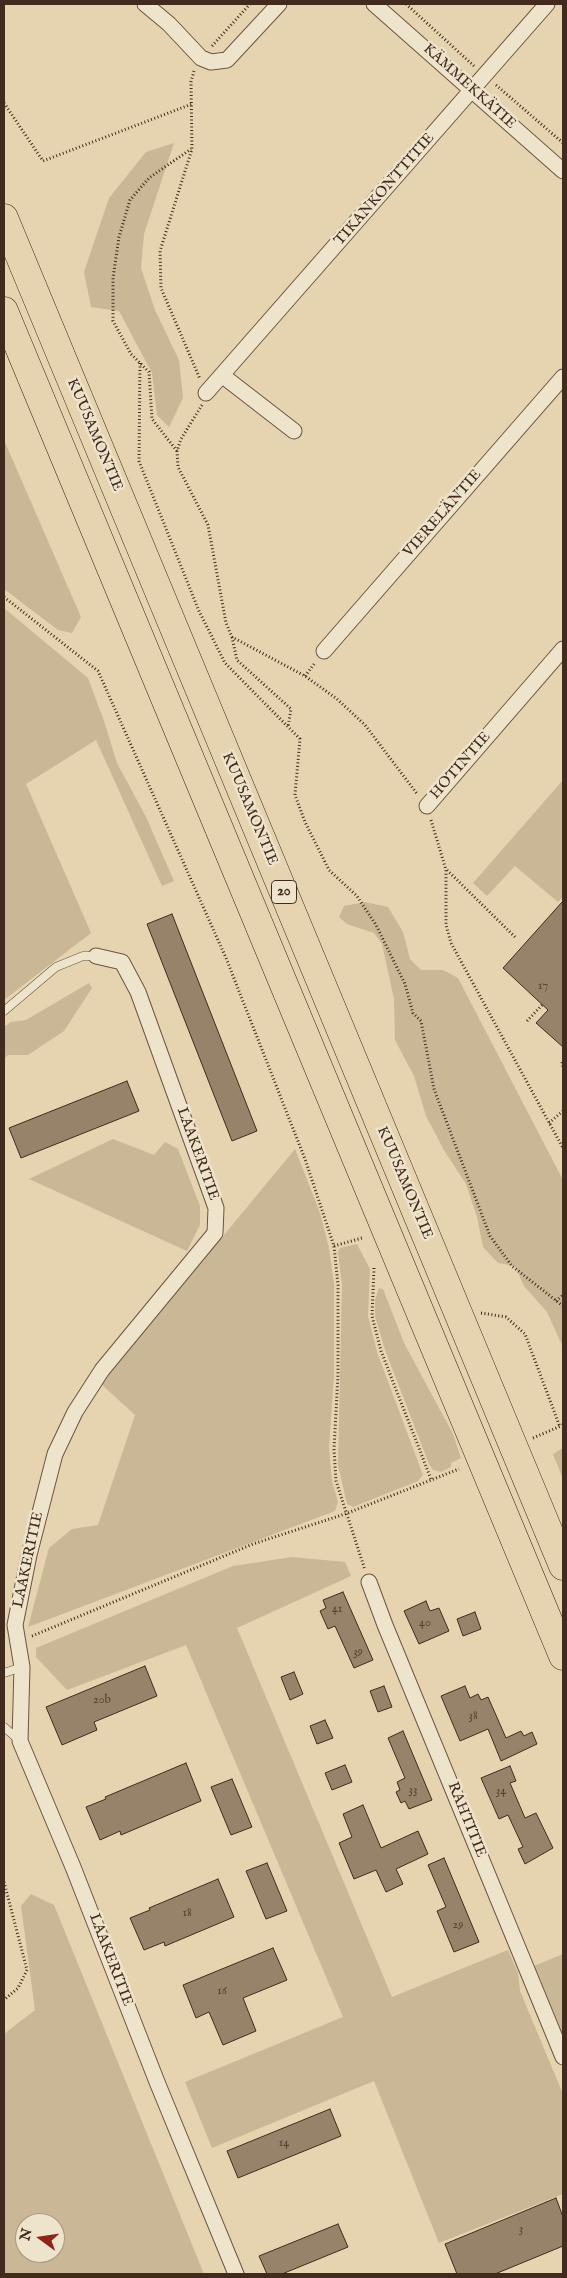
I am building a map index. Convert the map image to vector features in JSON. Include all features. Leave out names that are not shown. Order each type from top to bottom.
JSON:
[{"type":"highway","name":"KUUSAMONTIE","points":[[4,218],[563,1566]]},
{"type":"highway","name":"20","points":[[4,311],[563,1656]]},
{"type":"street","points":[[145,4],[169,24],[201,58],[212,62],[227,60],[279,4]]},
{"type":"street","name":"KÄMMEKKÄTIE","points":[[374,4],[563,171]]},
{"type":"street","name":"TIKANKONTTITIE","points":[[206,392],[223,376],[547,4]]},
{"type":"street","points":[[223,376],[294,430]]},
{"type":"street","name":"VIERELÄNTIE","points":[[324,651],[563,377]]},
{"type":"street","name":"HOTINTIE","points":[[426,806],[563,649]]},
{"type":"street","name":"LAAKERITIE","points":[[96,956],[122,962],[138,992],[216,1208],[215,1233],[102,1370],[71,1420],[55,1454],[29,1556],[15,1625],[22,1667],[20,1741],[74,1866],[157,2082],[236,2274]]},
{"type":"street","name":"RAHTITIE","points":[[369,1582],[563,2057]]},
{"type":"lane","points":[[4,1011],[56,967],[83,956],[96,956]]},
{"type":"lane","points":[[4,1674],[22,1667]]},
{"type":"lane","points":[[4,1727],[20,1741]]},
{"type":"path","points":[[250,4],[194,67],[191,82],[192,149],[160,251],[161,288],[206,392],[199,413],[181,439],[177,451],[178,466],[208,525],[226,623],[232,637],[237,660],[291,709],[288,728]]},
{"type":"path","points":[[406,4],[563,144]]},
{"type":"path","points":[[4,103],[42,161],[192,104]]},
{"type":"path","points":[[177,451],[152,419],[149,372],[131,354],[112,321],[113,278],[119,238],[130,200],[149,178],[192,149]]},
{"type":"path","points":[[140,364],[139,461],[199,610],[225,663],[300,739],[295,795],[305,822],[329,870],[357,896],[376,925],[404,984],[414,1013],[421,1021],[434,1089],[490,1236],[512,1266],[563,1306]]},
{"type":"path","points":[[4,596],[98,671],[226,958],[305,1159],[334,1246],[338,1284],[338,1357],[334,1457],[336,1481],[345,1514],[369,1582]]},
{"type":"path","name":"HOTINTIE","points":[[232,637],[306,676],[336,699],[365,725],[426,806]]},
{"type":"path","points":[[426,806],[446,870],[446,925],[451,943],[563,1148]]},
{"type":"path","points":[[446,870],[515,937]]},
{"type":"path","points":[[527,1021],[542,1004]]},
{"type":"path","points":[[562,1062],[563,1067]]},
{"type":"path","points":[[549,1123],[563,1111]]},
{"type":"path","points":[[334,1246],[362,1238]]},
{"type":"path","points":[[374,1268],[372,1316],[379,1342],[431,1479]]},
{"type":"path","points":[[556,1301],[563,1295]]},
{"type":"path","points":[[479,1312],[506,1317],[525,1334],[562,1426],[533,1439]]},
{"type":"path","points":[[19,1642],[254,1544],[345,1514],[459,1469]]},
{"type":"path","points":[[4,1882],[27,1970],[18,1988],[4,2000]]},
{"type":"shaded area","points":[[174,143],[144,234],[141,268],[155,310],[179,360],[183,398],[169,427],[157,415],[152,373],[119,311],[91,307],[84,272],[109,198],[146,152]]},
{"type":"shaded area","points":[[4,440],[81,617],[72,633],[58,630],[4,589]]},
{"type":"shaded area","points":[[4,608],[88,678],[117,763],[146,817],[174,881],[162,886],[96,740],[26,784],[91,933],[4,1000]]},
{"type":"shaded area","points":[[563,780],[563,897],[558,902],[515,866],[487,896],[473,883]]},
{"type":"shaded area","points":[[365,902],[388,907],[403,932],[410,959],[421,970],[443,970],[458,978],[563,1180],[563,1347],[547,1312],[524,1286],[515,1266],[498,1263],[483,1247],[477,1217],[466,1184],[445,1152],[426,1116],[414,1076],[395,1040],[394,999],[382,944],[374,933],[347,924],[339,917],[344,906]]},
{"type":"shaded area","points":[[89,983],[92,988],[64,1031],[28,1055],[8,1055],[4,1059],[4,1027],[11,1022],[26,1020]]},
{"type":"shaded area","points":[[113,1139],[154,1155],[165,1142],[178,1149],[200,1206],[200,1225],[187,1251],[29,1179]]},
{"type":"shaded area","points":[[295,1149],[320,1213],[329,1248],[334,1284],[334,1375],[329,1448],[332,1481],[338,1502],[335,1511],[28,1627],[49,1548],[72,1529],[98,1525],[135,1415],[101,1384]]},
{"type":"shaded area","points":[[357,1244],[370,1269],[368,1316],[377,1352],[423,1475],[418,1481],[353,1507],[347,1504],[338,1465],[342,1285],[338,1252],[340,1248]]},
{"type":"shaded area","points":[[379,1288],[383,1289],[404,1343],[453,1434],[461,1458],[451,1463],[451,1467],[441,1472],[433,1470],[429,1464],[385,1350],[375,1316],[375,1300]]},
{"type":"shaded area","points":[[563,1448],[563,1479],[553,1454]]},
{"type":"shaded area","points":[[292,1557],[345,1562],[351,1576],[237,1628],[392,1997],[508,1950],[518,1973],[520,1991],[563,2094],[563,2194],[439,2243],[374,2081],[212,2148],[185,2082],[343,2017],[186,1645],[67,1690],[36,1657],[36,1648],[233,1566]]},
{"type":"shaded area","points":[[31,1894],[54,1905],[204,2274],[4,2274],[4,2034],[35,2010],[21,1906]]},
{"type":"shaded area","points":[[563,1954],[563,2033],[562,2034],[534,1966]]},
{"type":"building","points":[[563,901],[563,1047],[536,1023],[548,1010],[503,968]]},
{"type":"building","points":[[172,914],[257,1131],[232,1141],[147,924]]},
{"type":"building","points":[[127,1081],[139,1111],[21,1158],[9,1128]]},
{"type":"building","points":[[343,1592],[373,1660],[354,1668],[335,1626],[328,1629],[320,1611],[326,1608],[323,1600]]},
{"type":"building","points":[[426,1601],[430,1611],[439,1608],[449,1631],[419,1644],[404,1611]]},
{"type":"building","points":[[475,1612],[481,1629],[463,1636],[457,1619]]},
{"type":"building","points":[[145,1666],[157,1696],[94,1722],[97,1730],[62,1745],[46,1707]]},
{"type":"building","points":[[294,1672],[303,1694],[290,1700],[281,1677]]},
{"type":"building","points":[[384,1686],[392,1707],[378,1712],[370,1691]]},
{"type":"building","points":[[465,1686],[470,1698],[478,1694],[481,1700],[488,1697],[506,1738],[521,1731],[524,1736],[532,1732],[537,1744],[501,1761],[488,1729],[460,1741],[441,1696]]},
{"type":"building","points":[[325,1720],[333,1738],[317,1744],[310,1726]]},
{"type":"building","points":[[403,1731],[432,1800],[409,1809],[405,1801],[401,1803],[396,1792],[400,1790],[397,1782],[405,1778],[388,1738]]},
{"type":"building","points":[[186,1763],[201,1801],[121,1835],[120,1831],[100,1840],[86,1807],[106,1799],[105,1797]]},
{"type":"building","points":[[345,1765],[352,1782],[332,1790],[325,1773]]},
{"type":"building","points":[[510,1766],[516,1781],[510,1783],[525,1818],[536,1813],[553,1848],[525,1864],[518,1849],[523,1847],[508,1815],[499,1819],[481,1778]]},
{"type":"building","points":[[232,1779],[252,1827],[231,1835],[211,1787]]},
{"type":"building","points":[[363,1805],[381,1848],[418,1831],[428,1854],[396,1869],[403,1884],[386,1892],[376,1870],[354,1879],[339,1843],[352,1837],[343,1814]]},
{"type":"building","points":[[444,1858],[479,1942],[454,1952],[437,1911],[446,1907],[428,1865]]},
{"type":"building","points":[[267,1863],[287,1911],[266,1919],[246,1871]]},
{"type":"building","points":[[218,1879],[234,1917],[165,1946],[164,1942],[144,1950],[130,1918]]},
{"type":"building","points":[[273,1948],[287,1980],[243,1998],[256,2031],[223,2045],[209,2012],[196,2018],[183,1985]]},
{"type":"building","points":[[330,2109],[341,2136],[238,2178],[227,2151]]},
{"type":"building","points":[[556,2198],[563,2217],[563,2246],[495,2274],[457,2274],[445,2244]]},
{"type":"building","points":[[338,2224],[348,2247],[282,2274],[267,2274],[259,2256]]}]
